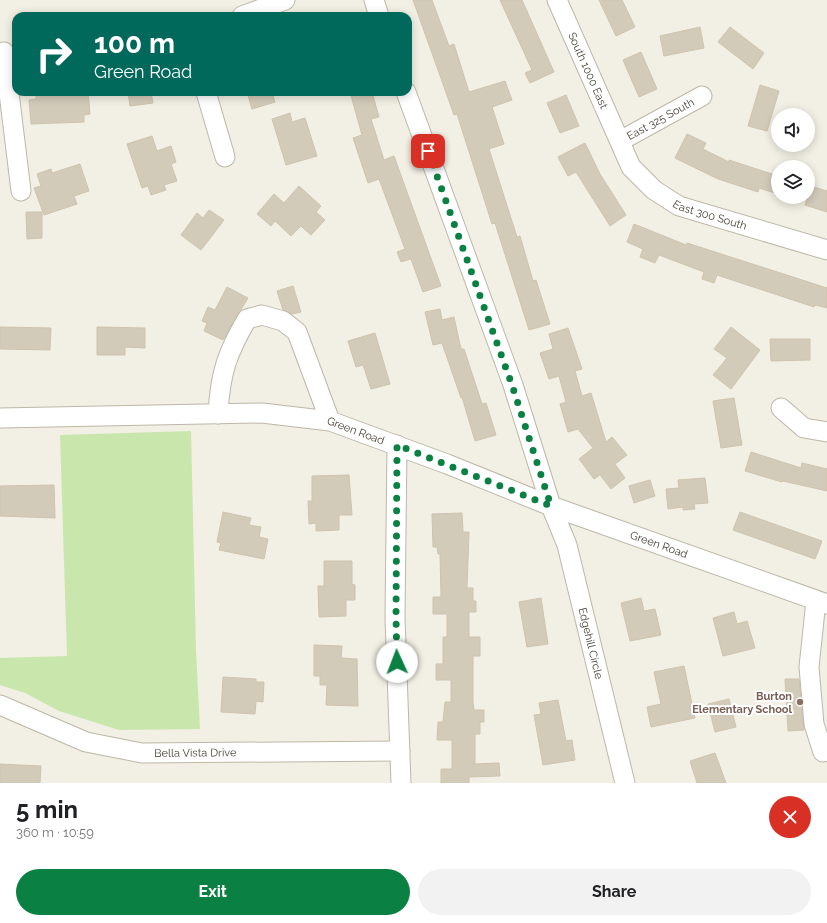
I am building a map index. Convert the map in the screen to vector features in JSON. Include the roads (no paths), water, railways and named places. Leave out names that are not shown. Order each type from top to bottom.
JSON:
[{"type":"street","points":[[252,12],[284,0]]},
{"type":"street","points":[[374,0],[378,12]]},
{"type":"street","name":"South 1000 East","points":[[557,0],[620,141]]},
{"type":"street","points":[[7,51],[21,191]]},
{"type":"street","points":[[207,96],[225,157]]},
{"type":"street","name":"Edgehill Circle","points":[[407,96],[512,385],[551,506],[567,545],[625,783]]},
{"type":"street","name":"East 325 South","points":[[620,141],[702,96]]},
{"type":"street","name":"East 300 South","points":[[620,141],[631,167],[654,190],[679,206],[827,250]]},
{"type":"street","points":[[218,414],[222,372],[233,342],[247,319],[262,314],[283,321],[297,332],[330,421]]},
{"type":"street","points":[[782,408],[804,428],[827,432]]},
{"type":"street","name":"Green Road","points":[[0,418],[262,413],[330,421],[397,445],[551,506],[822,603]]},
{"type":"street","points":[[397,445],[396,618],[401,783]]},
{"type":"street","points":[[822,603],[809,667],[814,724],[824,752]]},
{"type":"street","name":"Bella Vista Drive","points":[[0,705],[86,742],[142,752],[400,751]]},
{"type":"place","name":"Burton Elementary School","points":[[800,702]]}]
